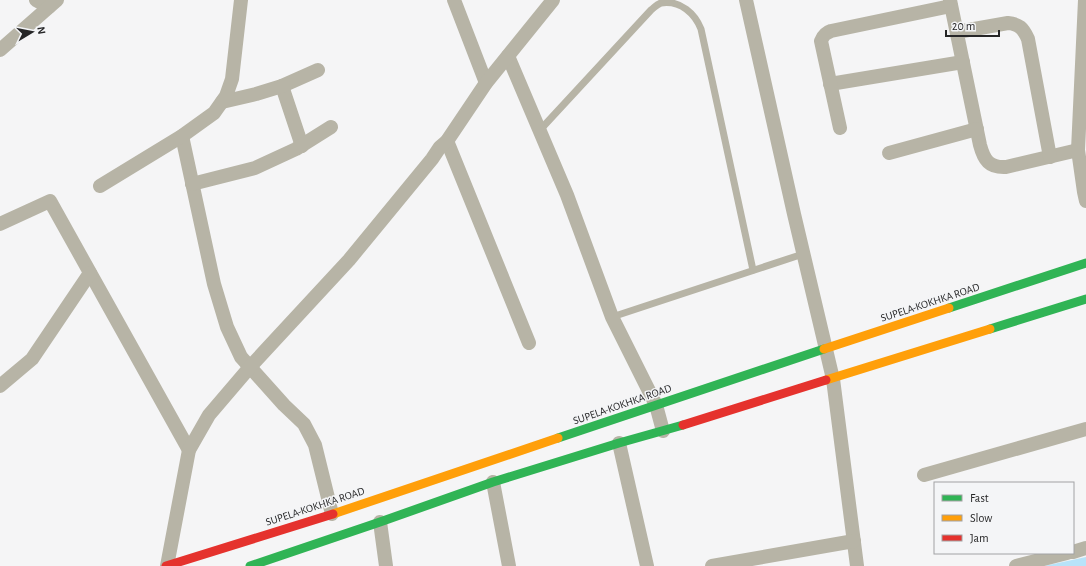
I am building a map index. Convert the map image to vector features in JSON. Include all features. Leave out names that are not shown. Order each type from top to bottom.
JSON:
[{"type":"street","points":[[36,0],[53,4]]},
{"type":"street","points":[[100,186],[182,136],[214,113],[226,96],[232,79],[241,0]]},
{"type":"street","points":[[454,0],[486,83]]},
{"type":"street","points":[[167,566],[189,450],[209,415],[250,367],[349,260],[444,144],[486,83],[553,0]]},
{"type":"street","points":[[746,0],[803,254],[833,379],[857,566]]},
{"type":"street","points":[[1085,0],[1078,150],[1086,201]]},
{"type":"street","points":[[840,128],[821,41],[823,36],[831,31],[951,3],[976,129],[983,155],[992,166],[998,168],[1006,167],[1078,150]]},
{"type":"street","points":[[0,50],[53,4]]},
{"type":"street","points":[[957,32],[1008,23],[1015,24],[1026,33],[1050,156]]},
{"type":"street","points":[[508,56],[567,195],[612,316],[656,405],[663,431]]},
{"type":"street","points":[[830,84],[963,62]]},
{"type":"street","points":[[222,102],[282,86],[318,70]]},
{"type":"street","points":[[282,86],[302,146]]},
{"type":"street","points":[[192,184],[255,168],[302,146],[331,127]]},
{"type":"street","points":[[889,153],[976,129]]},
{"type":"street","points":[[182,136],[214,284],[227,327],[241,357],[284,405],[304,424],[315,445],[332,514]]},
{"type":"street","points":[[444,144],[529,343]]},
{"type":"street","points":[[0,224],[50,201],[189,450]]},
{"type":"street","name":"SUPELA-KOKHKA ROAD","points":[[167,566],[332,514],[1086,263]]},
{"type":"street","points":[[0,386],[32,360],[90,273]]},
{"type":"street","points":[[250,566],[493,482],[833,379],[1086,299]]},
{"type":"street","points":[[924,475],[1086,429]]},
{"type":"street","points":[[619,443],[647,566]]},
{"type":"street","points":[[493,482],[509,566]]},
{"type":"street","points":[[380,522],[386,566]]},
{"type":"street","points":[[712,566],[854,541]]},
{"type":"street","points":[[1074,552],[1086,548]]},
{"type":"street","points":[[1016,566],[1063,554]]},
{"type":"lane","points":[[540,130],[651,10],[660,3],[668,0],[683,4],[697,19],[701,30],[753,270]]},
{"type":"lane","points":[[612,316],[803,254]]},
{"type":"water","points":[[1086,557],[1086,566],[1044,566]]},
{"type":"traffic: fast","points":[[949,308],[1086,263]]},
{"type":"traffic: fast","points":[[990,329],[1086,299]]},
{"type":"traffic: fast","points":[[558,438],[824,349]]},
{"type":"traffic: fast","points":[[250,566],[493,482],[683,425]]},
{"type":"traffic: slow","points":[[824,349],[949,308]]},
{"type":"traffic: slow","points":[[826,380],[990,329]]},
{"type":"traffic: slow","points":[[333,514],[558,438]]},
{"type":"traffic: jam","points":[[683,425],[826,380]]},
{"type":"traffic: jam","points":[[166,566],[333,514]]}]
